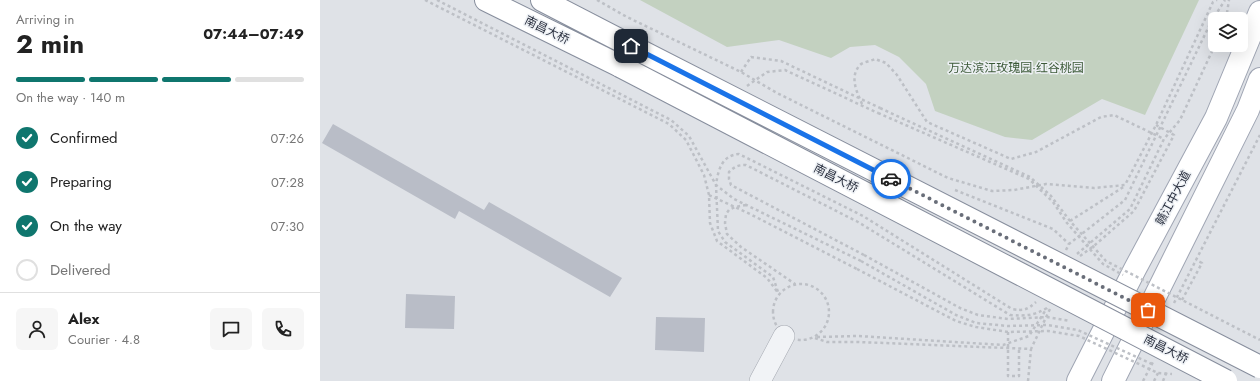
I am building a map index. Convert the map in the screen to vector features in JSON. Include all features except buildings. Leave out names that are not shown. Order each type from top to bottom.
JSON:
[{"type":"main road","name":"南昌大桥","points":[[486,0],[620,66],[1226,381]]},
{"type":"main road","name":"南昌大桥","points":[[542,0],[1260,367]]},
{"type":"main road","name":"赣江中大道","points":[[1078,381],[1135,269],[1216,118],[1260,12]]},
{"type":"main road","points":[[1113,381],[1248,110],[1260,79]]},
{"type":"street","points":[[760,381],[784,336]]},
{"type":"path","points":[[425,0],[669,124],[686,140],[704,175],[709,195],[710,223],[717,241],[767,278],[779,294]]},
{"type":"path","points":[[437,0],[671,120],[689,136],[716,184],[734,199],[861,261],[956,315],[976,323],[1008,326],[1047,325],[1078,330],[1152,365],[1158,365]]},
{"type":"path","points":[[597,0],[627,17],[741,72],[777,93],[948,178],[992,191],[1014,190],[1046,184],[1094,188],[1126,185]]},
{"type":"path","points":[[1070,221],[1126,185],[1213,2],[1217,0]]},
{"type":"path","points":[[1066,251],[1069,244],[1126,200],[1211,22],[1225,0]]},
{"type":"path","points":[[1227,12],[1229,0]]},
{"type":"path","points":[[1075,255],[1130,209],[1164,139],[1180,120],[1212,52]]},
{"type":"path","points":[[741,72],[751,57],[781,61],[1030,177],[1051,196],[1070,221],[1106,261],[1260,340]]},
{"type":"path","points":[[862,104],[855,86],[855,74],[861,64],[875,59],[886,63],[897,75],[927,122],[1011,159],[1036,152],[1101,117],[1114,115],[1164,139]]},
{"type":"path","points":[[753,90],[746,86],[767,72],[785,70],[862,104],[878,113],[1029,179],[1053,202],[1067,223],[1103,264],[1128,278]]},
{"type":"path","points":[[1171,308],[1260,135]]},
{"type":"path","points":[[779,294],[773,277],[725,242],[718,231],[716,184],[718,170],[724,160],[733,154],[739,154],[863,216],[1012,309],[1021,311],[1028,309],[1037,302]]},
{"type":"path","points":[[814,338],[826,326],[830,310],[824,295],[811,285],[795,284],[786,288],[779,294],[772,308],[775,324],[784,336],[799,341],[814,338],[858,336],[1003,345],[1029,336],[1048,308],[1028,316],[1010,315],[858,222],[753,168],[746,165],[734,167],[729,172],[731,185],[864,255],[960,308],[978,315],[1008,319],[1047,317],[1074,322]]},
{"type":"path","points":[[950,188],[1053,229],[1069,244]]},
{"type":"path","points":[[709,195],[857,269],[956,321],[976,327],[1008,332],[1048,331],[1079,336],[1158,373],[1170,373],[1175,376]]},
{"type":"path","points":[[747,205],[735,207],[729,210],[726,214],[725,223],[728,234],[741,247],[795,284]]},
{"type":"path","points":[[1182,300],[1202,263],[1196,260]]},
{"type":"path","points":[[1170,300],[1177,304]]},
{"type":"path","points":[[1008,332],[1008,376],[1019,376],[1019,348]]},
{"type":"path","points":[[1028,381],[1031,348]]},
{"type":"path","points":[[1143,381],[1155,358]]},
{"type":"path","points":[[1162,381],[1169,367]]},
{"type":"path","points":[[1154,381],[1158,373]]},
{"type":"green space","name":"万达滨江玫瑰园·红谷桃园","points":[[640,0],[1199,0],[1145,115],[1102,99],[1032,140],[1005,137],[935,111],[926,84],[899,57],[875,45],[850,47],[831,58],[779,40],[727,47]]},
{"type":"way so far","points":[[891,179],[1148,310]]},
{"type":"route","points":[[631,46],[891,179]]}]
